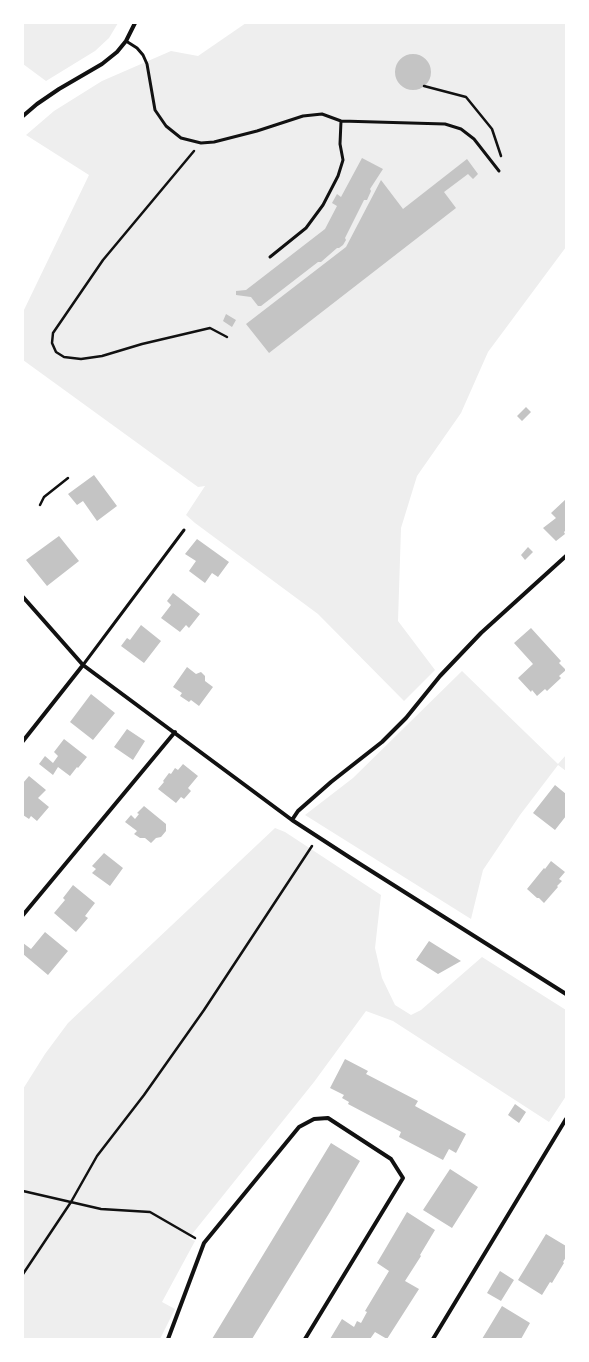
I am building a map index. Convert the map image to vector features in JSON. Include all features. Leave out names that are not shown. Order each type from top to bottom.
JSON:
[{"type":"street","points":[[23,116],[58,89],[102,64],[126,41],[135,23]]},
{"type":"street","points":[[292,820],[298,811],[331,782],[382,742],[406,718],[440,676],[481,633],[566,556]]},
{"type":"street","points":[[23,597],[83,664],[292,820],[566,994]]},
{"type":"street","points":[[23,741],[83,664]]},
{"type":"street","points":[[23,915],[175,732]]},
{"type":"street","points":[[168,1339],[204,1243],[299,1127],[314,1119],[328,1118],[391,1159],[403,1178],[305,1339]]},
{"type":"street","points":[[433,1339],[566,1119]]},
{"type":"lane","points":[[126,41],[137,48],[144,55],[155,110],[166,126],[181,138],[200,143],[214,142],[257,131],[303,116],[322,114],[341,121],[445,124],[460,129],[474,139],[498,171]]},
{"type":"lane","points":[[270,257],[306,228],[323,205],[338,176],[343,160],[340,144],[341,121]]},
{"type":"lane","points":[[83,664],[184,530]]},
{"type":"path","points":[[424,86],[466,97],[492,129],[505,167],[498,171]]},
{"type":"path","points":[[200,143],[104,260],[53,334],[52,343],[56,352],[64,357],[81,359],[102,356],[142,344],[210,328],[227,337]]},
{"type":"path","points":[[40,504],[44,497],[68,478]]},
{"type":"path","points":[[23,1274],[71,1202],[97,1156],[144,1095],[204,1010],[312,846]]},
{"type":"path","points":[[23,1192],[101,1209],[150,1212],[204,1243]]},
{"type":"shaded area","points":[[23,23],[118,23],[109,38],[95,51],[46,81],[23,64]]},
{"type":"shaded area","points":[[246,23],[566,23],[566,247],[488,352],[461,413],[417,476],[401,528],[398,621],[435,670],[404,701],[318,614],[186,515],[205,486],[198,487],[23,360],[23,312],[89,175],[26,135],[54,111],[102,81],[171,51],[198,56]]},
{"type":"shaded area","points":[[462,671],[558,764],[566,755],[566,771],[558,765],[520,815],[483,870],[471,919],[305,815],[353,778]]},
{"type":"shaded area","points":[[275,828],[285,832],[381,895],[375,948],[382,978],[395,1005],[411,1015],[421,1010],[482,957],[566,1010],[566,1096],[549,1122],[393,1021],[366,1011],[314,1082],[189,1238],[195,1241],[162,1302],[175,1309],[160,1339],[23,1339],[23,1089],[45,1054],[68,1023]]},
{"type":"building","points":[[417,54],[426,59],[430,65],[430,79],[426,85],[417,90],[409,90],[400,85],[396,79],[395,68],[400,59],[406,55]]},
{"type":"building","points":[[362,158],[383,169],[370,189],[371,191],[367,200],[364,200],[343,245],[337,248],[321,262],[318,262],[261,306],[258,306],[251,297],[236,295],[236,291],[246,290],[325,229],[337,206],[332,203],[337,194],[341,197]]},
{"type":"building","points":[[467,159],[478,174],[473,179],[468,174],[444,192],[456,208],[269,353],[246,324],[346,247],[381,180],[403,209]]},
{"type":"building","points":[[226,314],[236,320],[232,327],[223,321]]},
{"type":"building","points":[[526,407],[531,412],[522,421],[517,416]]},
{"type":"building","points":[[94,475],[117,506],[97,521],[83,501],[77,505],[68,494]]},
{"type":"building","points":[[566,499],[566,530],[564,532],[565,534],[556,541],[543,528],[556,518],[551,513]]},
{"type":"building","points":[[59,536],[79,561],[47,586],[26,560]]},
{"type":"building","points":[[197,539],[229,562],[218,577],[212,573],[205,583],[189,571],[196,561],[185,554]]},
{"type":"building","points":[[528,547],[533,552],[525,560],[521,555]]},
{"type":"building","points":[[173,593],[200,614],[189,628],[186,625],[180,632],[161,618],[171,605],[167,601]]},
{"type":"building","points":[[141,625],[161,641],[144,663],[121,646],[127,638],[130,640]]},
{"type":"building","points":[[531,628],[561,661],[559,663],[566,670],[559,676],[561,678],[547,691],[545,689],[537,696],[532,690],[531,692],[518,678],[533,664],[514,643]]},
{"type":"building","points":[[187,667],[196,674],[201,672],[205,676],[205,681],[213,687],[199,706],[191,700],[189,702],[180,696],[182,693],[173,687]]},
{"type":"building","points":[[91,694],[115,713],[93,740],[70,722]]},
{"type":"building","points":[[127,729],[145,741],[133,760],[114,747]]},
{"type":"building","points":[[64,739],[87,757],[70,776],[58,767],[53,775],[39,764],[45,756],[53,763],[58,756],[54,752]]},
{"type":"building","points":[[183,764],[198,776],[188,788],[191,791],[184,799],[181,797],[176,803],[158,789],[169,773],[171,774],[175,768],[178,770]]},
{"type":"building","points":[[29,776],[46,790],[38,798],[49,807],[37,821],[31,816],[29,819],[23,815],[23,783]]},
{"type":"building","points":[[555,785],[566,794],[566,816],[555,830],[533,813]]},
{"type":"building","points":[[144,806],[166,824],[166,831],[161,837],[156,838],[151,843],[145,838],[140,838],[134,834],[137,831],[125,822],[131,815],[135,819],[139,814],[137,813]]},
{"type":"building","points":[[104,853],[123,868],[110,886],[92,873],[96,869],[92,866]]},
{"type":"building","points":[[551,861],[565,872],[559,879],[562,881],[557,886],[558,887],[544,903],[527,889]]},
{"type":"building","points":[[73,885],[95,903],[85,916],[88,918],[76,932],[54,913],[65,900],[63,898]]},
{"type":"building","points":[[45,932],[68,951],[48,975],[23,954],[23,943],[31,949]]},
{"type":"building","points":[[429,941],[461,961],[438,974],[416,960]]},
{"type":"building","points":[[345,1059],[368,1071],[366,1074],[418,1101],[415,1106],[466,1134],[456,1153],[449,1149],[443,1160],[399,1137],[401,1132],[348,1104],[349,1102],[342,1098],[344,1095],[330,1088]]},
{"type":"building","points":[[515,1104],[526,1112],[519,1123],[508,1115]]},
{"type":"building","points":[[331,1143],[360,1161],[330,1212],[252,1339],[212,1339]]},
{"type":"building","points":[[450,1169],[478,1187],[452,1228],[423,1210]]},
{"type":"building","points":[[407,1212],[435,1230],[405,1281],[419,1289],[387,1339],[375,1332],[370,1339],[330,1339],[342,1319],[354,1327],[357,1321],[361,1323],[367,1312],[365,1311],[389,1271],[377,1263]]},
{"type":"building","points":[[546,1234],[566,1246],[566,1257],[552,1283],[550,1282],[542,1295],[518,1280]]},
{"type":"building","points":[[500,1271],[514,1280],[501,1301],[487,1293]]},
{"type":"building","points":[[502,1306],[530,1323],[521,1339],[482,1339]]}]
